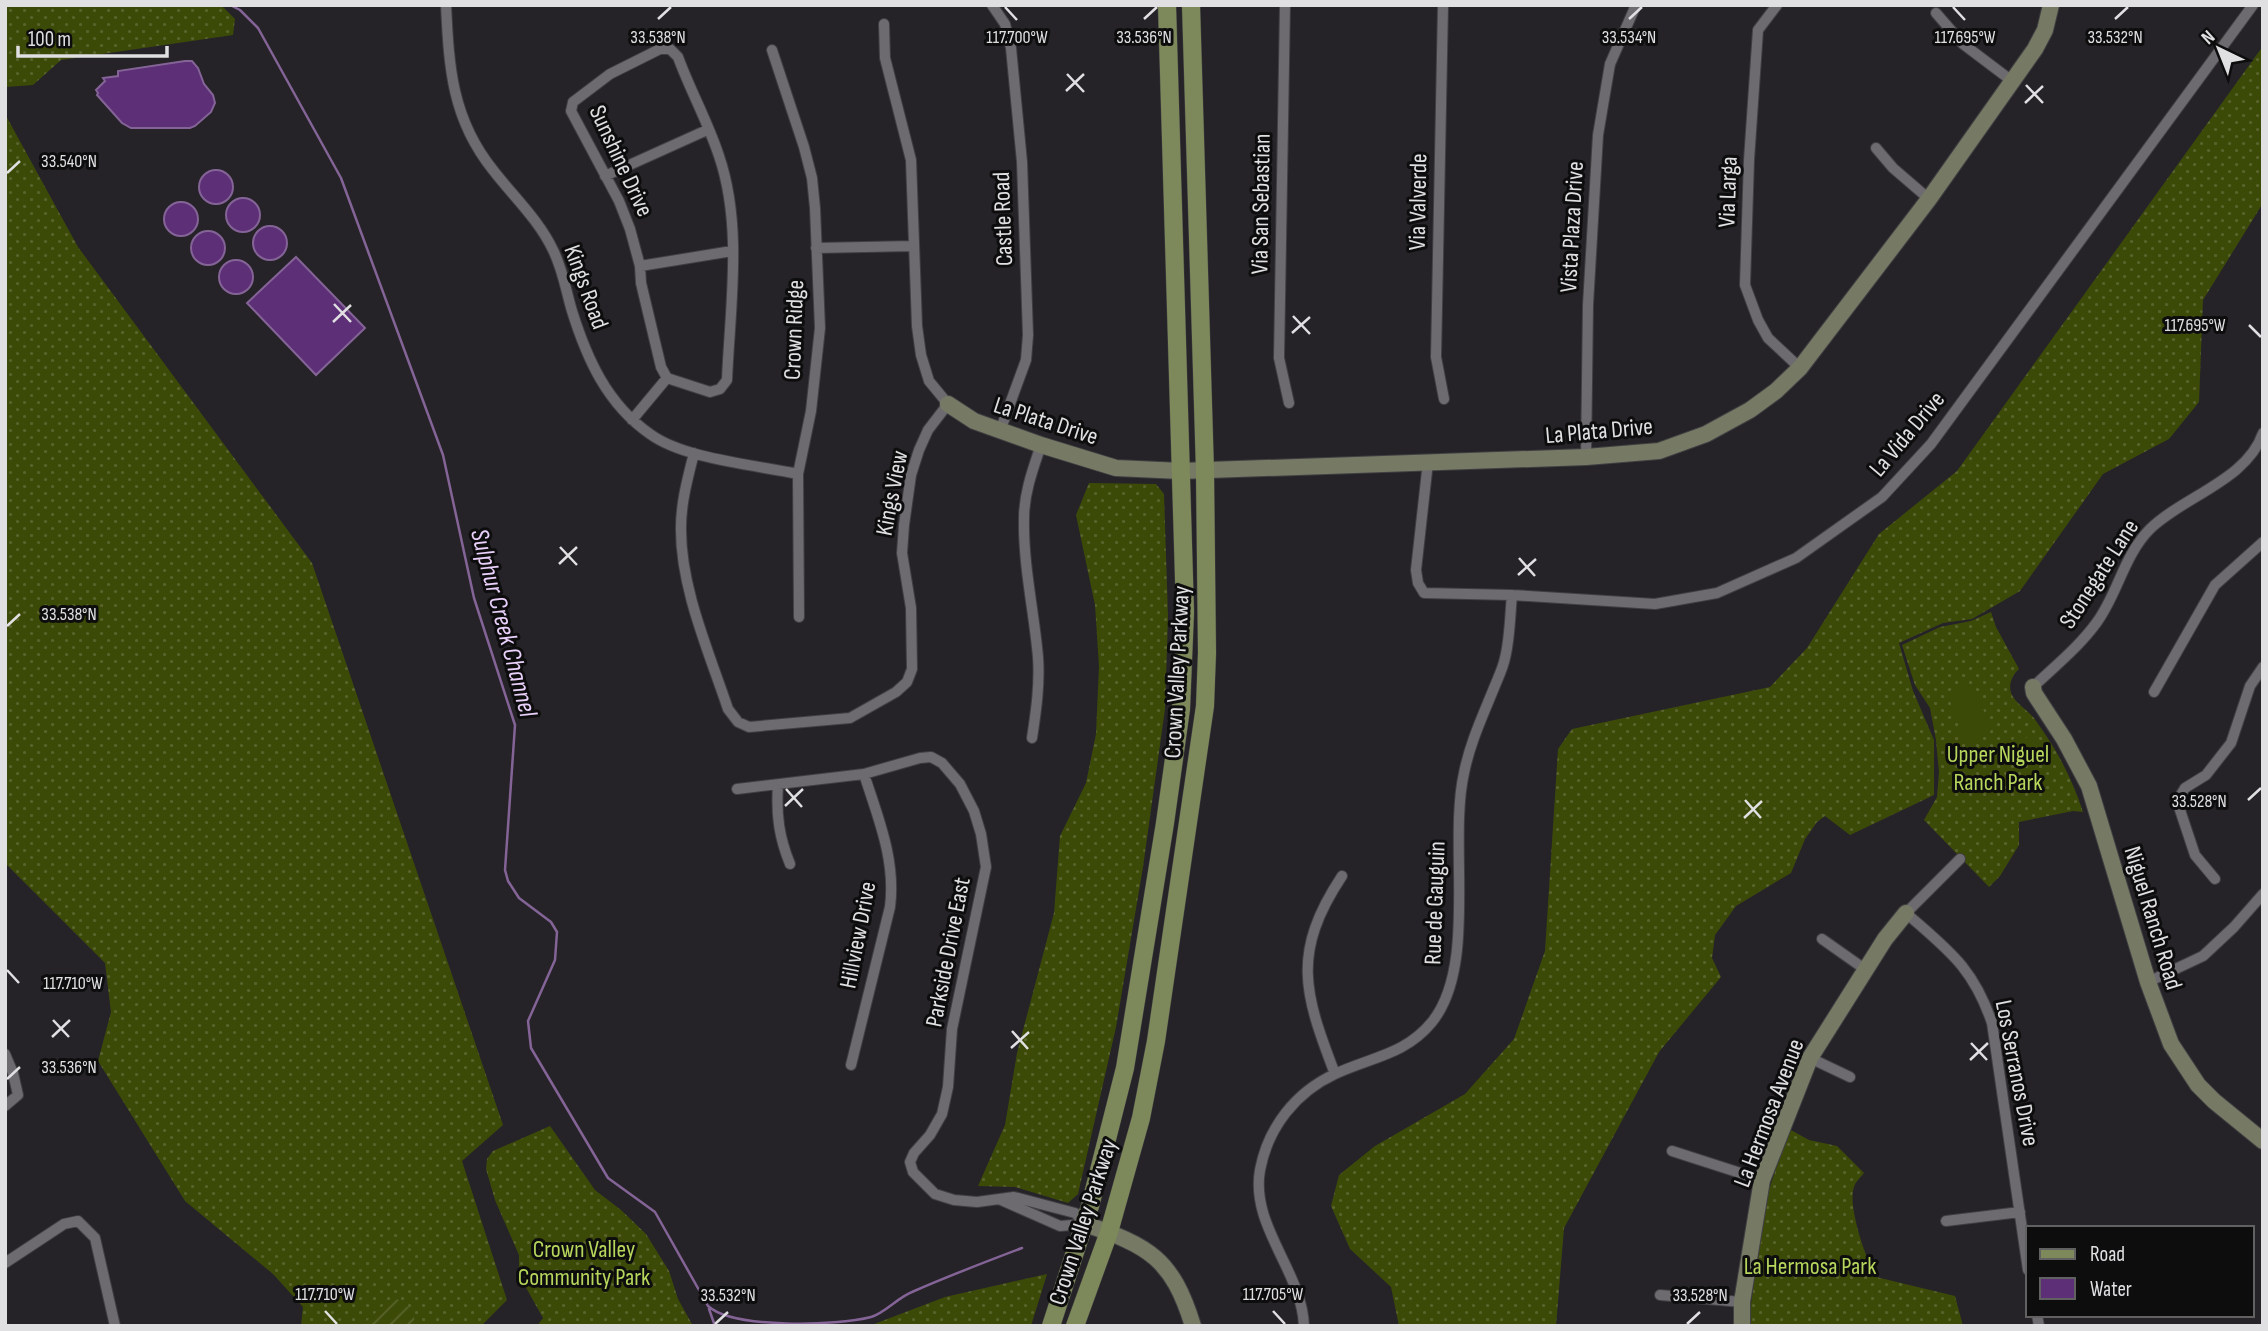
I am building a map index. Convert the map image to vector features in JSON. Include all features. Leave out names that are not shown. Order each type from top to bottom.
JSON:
[{"type":"main road","name":"Crown Valley Parkway","points":[[1051,1326],[1084,1224],[1125,1068],[1181,709],[1185,612],[1167,5]]},
{"type":"main road","name":"Crown Valley Parkway","points":[[1075,1326],[1133,1154],[1149,1080],[1205,706],[1205,471],[1191,5]]},
{"type":"street","name":"Kings Road","points":[[446,5],[448,64],[460,113],[479,152],[532,218],[553,250],[582,339],[603,386],[632,420],[652,436],[694,453],[798,474]]},
{"type":"street","name":"Castle Road","points":[[992,5],[1005,24],[1012,48],[1022,162],[1028,335],[1026,360],[1000,431]]},
{"type":"street","name":"Via San Sebastian","points":[[1285,5],[1279,358],[1289,403]]},
{"type":"street","name":"Via Valverde","points":[[1443,5],[1436,357],[1444,399]]},
{"type":"street","name":"Vista Plaza Drive","points":[[1586,457],[1588,305],[1598,135],[1610,64],[1636,5]]},
{"type":"street","name":"Via Larga","points":[[1777,5],[1758,30],[1749,160],[1745,285],[1768,338],[1800,368]]},
{"type":"street","name":"La Plata Drive","points":[[948,404],[974,421],[1000,431],[1116,468],[1181,471],[1586,457],[1659,451],[1706,434],[1750,411],[1800,368],[1929,199],[2035,49],[2045,30],[2051,5]]},
{"type":"street","name":"La Vida Drive","points":[[1429,462],[1416,570],[1418,583],[1424,593],[1512,595],[1655,604],[1717,593],[1796,558],[1882,498],[1931,444],[2253,5]]},
{"type":"street","points":[[1936,13],[1963,44],[2012,81]]},
{"type":"street","points":[[884,24],[885,58],[911,160],[917,326],[921,355],[929,381],[948,404]]},
{"type":"street","name":"Sunshine Drive","points":[[660,49],[670,49],[678,57],[707,130],[719,155],[725,179],[731,213],[732,251],[727,380],[720,389],[710,392],[667,378],[661,367],[630,229],[572,111],[573,102],[610,74],[660,49]]},
{"type":"street","name":"Crown Ridge","points":[[772,50],[804,147],[811,178],[820,328],[811,411],[798,474],[799,617]]},
{"type":"street","points":[[605,176],[707,130]]},
{"type":"street","points":[[1876,148],[1893,168],[1929,199]]},
{"type":"street","points":[[816,248],[913,246]]},
{"type":"street","points":[[640,266],[732,251]]},
{"type":"street","points":[[632,420],[667,378]]},
{"type":"street","name":"Kings View","points":[[694,453],[684,498],[681,527],[683,559],[689,588],[727,709],[738,722],[749,727],[850,718],[896,692],[907,682],[912,669],[911,608],[902,553],[904,525],[911,475],[919,450],[929,430],[948,404]]},
{"type":"street","name":"Stonegate Lane","points":[[2033,687],[2074,650],[2099,621],[2127,561],[2149,530],[2171,512],[2227,477],[2261,447],[2263,433]]},
{"type":"street","points":[[1032,738],[1037,710],[1038,660],[1024,516],[1028,486],[1041,445]]},
{"type":"street","points":[[2154,692],[2215,585],[2263,542]]},
{"type":"street","name":"Rue de Gauguin","points":[[1304,1326],[1304,1309],[1291,1272],[1272,1238],[1262,1206],[1259,1173],[1267,1143],[1283,1114],[1306,1092],[1335,1074],[1403,1048],[1432,1021],[1448,992],[1457,958],[1459,815],[1463,774],[1505,660],[1512,595]]},
{"type":"street","points":[[2216,879],[2195,855],[2177,802],[2185,788],[2206,775],[2231,743],[2249,686],[2263,667]]},
{"type":"street","name":"Niguel Ranch Road","points":[[2033,687],[2089,786],[2163,1024],[2184,1065],[2214,1101],[2263,1141]]},
{"type":"street","name":"Parkside Drive East","points":[[864,774],[931,757],[942,763],[960,784],[974,811],[986,867],[954,1019],[948,1087],[942,1114],[910,1162],[913,1172],[935,1194],[954,1200],[1001,1200]]},
{"type":"street","points":[[737,789],[864,774]]},
{"type":"street","name":"Hillview Drive","points":[[851,1065],[893,886],[889,853],[864,774]]},
{"type":"street","points":[[778,785],[776,817],[781,843],[790,864]]},
{"type":"street","name":"La Hermosa Avenue","points":[[1742,1326],[1742,1302],[1762,1180],[1810,1058],[1885,939],[1906,913],[1960,859]]},
{"type":"street","points":[[1335,1074],[1315,1020],[1307,985],[1309,946],[1322,905],[1342,876]]},
{"type":"street","points":[[2148,982],[2203,956],[2234,927],[2263,894]]},
{"type":"street","name":"Los Serranos Drive","points":[[1906,913],[1948,950],[1969,974],[1982,995],[1992,1023],[2026,1256]]},
{"type":"street","points":[[1822,939],[1866,970]]},
{"type":"street","points":[[5,1054],[18,1095],[5,1106]]},
{"type":"street","points":[[1810,1058],[1850,1077]]},
{"type":"street","points":[[1672,1152],[1762,1180]]},
{"type":"street","points":[[1001,1200],[1014,1197],[1075,1213],[1084,1224]]},
{"type":"street","points":[[1001,1200],[1060,1226],[1084,1224],[1135,1243],[1165,1266],[1184,1297],[1193,1326]]},
{"type":"street","points":[[1946,1221],[2020,1212]]},
{"type":"street","points":[[5,1263],[64,1224],[78,1221],[95,1238],[115,1326]]},
{"type":"street","points":[[1660,1295],[1742,1302]]},
{"type":"green space","points":[[5,5],[221,5],[235,19],[233,35],[61,60],[33,85],[5,87]]},
{"type":"green space","points":[[2263,46],[2263,203],[2203,300],[2199,402],[2169,439],[2103,474],[2020,591],[1972,619],[1943,623],[1899,643],[1913,691],[1934,740],[1934,795],[1850,835],[1825,816],[1805,839],[1791,873],[1736,906],[1715,935],[1712,958],[1721,977],[1659,1052],[1564,1228],[1556,1326],[1399,1326],[1391,1287],[1350,1249],[1331,1206],[1339,1175],[1375,1146],[1465,1094],[1514,1039],[1545,951],[1558,749],[1572,729],[1770,687],[1807,648],[1879,534],[1957,471]]},
{"type":"green space","points":[[5,114],[78,247],[312,563],[503,1125],[462,1161],[507,1300],[481,1326],[301,1326],[303,1307],[273,1274],[185,1201],[98,1061],[111,1012],[105,963],[5,863]]},
{"type":"green space","points":[[1089,483],[1156,484],[1164,494],[1168,617],[1165,709],[1143,867],[1116,1027],[1078,1194],[1068,1203],[1015,1187],[978,1186],[1005,1125],[1017,1053],[1054,913],[1060,836],[1086,783],[1096,734],[1099,666],[1095,605],[1076,515]]},
{"type":"green space","name":"Upper Niguel Ranch Park","points":[[1991,612],[1996,627],[2019,669],[2010,686],[2011,693],[2033,717],[2051,743],[2069,776],[2083,812],[2073,811],[2019,822],[2019,845],[2000,876],[1989,887],[1924,820],[1937,797],[1939,772],[1936,740],[1930,708],[1915,685],[1902,645],[1940,627],[1971,621]]},
{"type":"green space","points":[[1967,685],[1974,686],[1991,729],[1989,735],[1970,742],[1965,740],[1949,697],[1951,691]]},
{"type":"green space","points":[[2030,737],[2036,740],[2039,760],[2011,763],[2011,740]]},
{"type":"green space","name":"Crown Valley Community Park","points":[[550,1126],[595,1190],[646,1234],[669,1271],[678,1299],[693,1326],[537,1326],[543,1318],[519,1275],[519,1255],[495,1200],[486,1169],[487,1159],[493,1151]]},
{"type":"green space","name":"La Hermosa Park","points":[[1789,1129],[1809,1140],[1837,1146],[1864,1173],[1855,1185],[1853,1206],[1863,1246],[1876,1277],[1955,1296],[1963,1326],[1748,1326],[1765,1202]]},
{"type":"green space","points":[[1047,1274],[1031,1326],[869,1326],[945,1297]]},
{"type":"green space","points":[[397,1299],[411,1309],[417,1326],[361,1326],[384,1305]]},
{"type":"water","points":[[192,61],[198,68],[215,103],[211,112],[190,128],[131,128],[122,123],[97,95],[96,90],[105,81],[103,78],[118,76],[118,71]]},
{"type":"water","points":[[216,170],[228,175],[233,187],[228,199],[216,204],[204,199],[199,187],[204,175]]},
{"type":"water","points":[[243,198],[255,203],[260,215],[255,227],[243,232],[231,227],[226,215],[231,203]]},
{"type":"water","points":[[181,202],[193,207],[198,219],[193,231],[181,236],[169,231],[164,219],[169,207]]},
{"type":"water","points":[[270,226],[282,231],[287,243],[282,255],[270,260],[258,255],[253,243],[258,231]]},
{"type":"water","points":[[208,231],[220,236],[225,248],[220,260],[208,265],[196,260],[191,248],[196,236]]},
{"type":"water","points":[[296,257],[365,328],[316,375],[247,303]]},
{"type":"water","points":[[236,260],[248,265],[253,277],[248,289],[236,294],[224,289],[219,277],[224,265]]},
{"type":"waterway","name":"Sulphur Creek Channel","points":[[230,5],[240,10],[258,28],[341,178],[443,455],[474,598],[515,725],[505,870],[508,881],[519,898],[551,922],[557,932],[555,960],[528,1021],[531,1048],[608,1178],[655,1212],[708,1306],[739,1319],[811,1324],[871,1317],[912,1292],[1022,1248]]},
{"type":"waterway","points":[[709,1309],[715,1326]]}]
